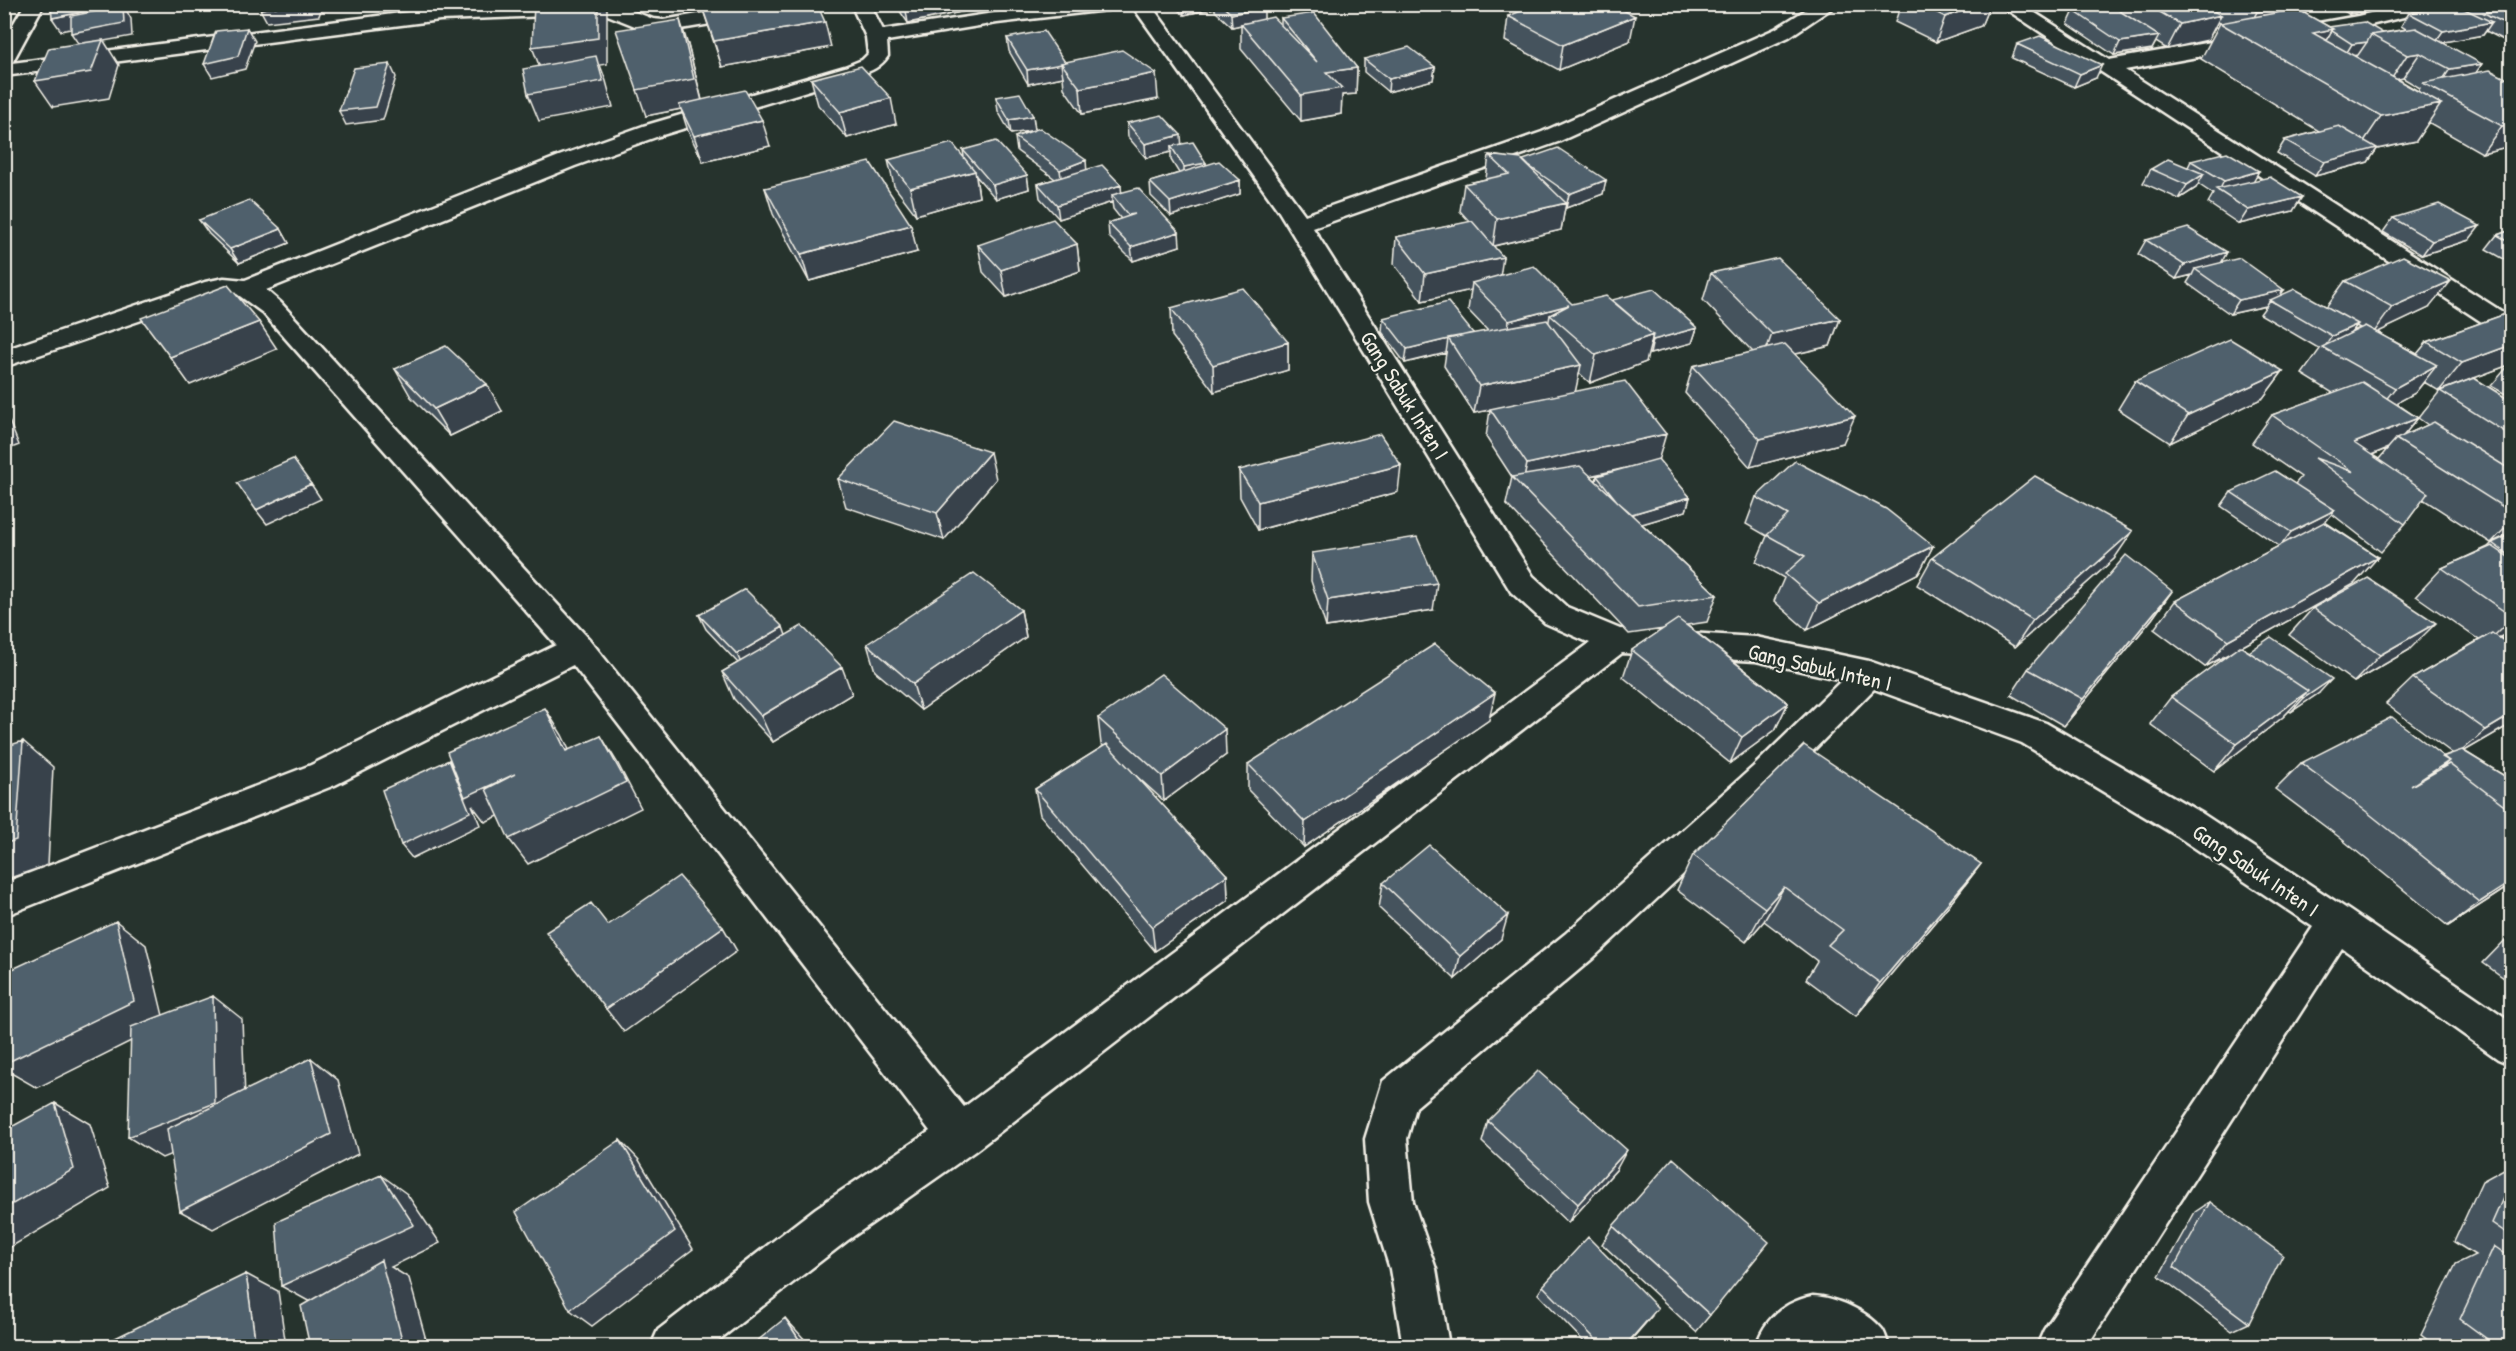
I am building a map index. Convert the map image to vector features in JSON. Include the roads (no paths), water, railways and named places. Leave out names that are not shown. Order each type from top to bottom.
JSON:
[{"type":"street","points":[[4,59],[35,4]]},
{"type":"street","points":[[4,70],[440,14],[605,8],[625,13],[635,21],[648,26],[663,26],[754,8],[795,4]]},
{"type":"street","points":[[248,288],[651,131],[869,64],[878,56],[876,38],[860,4]]},
{"type":"street","points":[[876,38],[998,17],[1107,4]]},
{"type":"street","name":"Gang Sabuk Inten I","points":[[1140,4],[1299,225],[1522,584],[1556,615],[1616,641],[1756,649],[1869,674],[2034,734],[2190,825],[2337,923],[2511,1046]]},
{"type":"street","points":[[1299,225],[1550,137],[1782,33],[1830,4]]},
{"type":"street","points":[[2007,4],[2506,322]]},
{"type":"street","points":[[2106,67],[2358,22],[2434,4]]},
{"type":"street","points":[[2332,9],[2388,39]]},
{"type":"street","points":[[4,359],[214,287],[231,284],[248,288],[272,308],[578,648],[960,1136]]},
{"type":"street","points":[[674,1347],[832,1224],[960,1136],[1616,641]]},
{"type":"street","points":[[4,900],[323,775],[578,648]]},
{"type":"street","points":[[1426,1347],[1413,1269],[1391,1202],[1386,1139],[1398,1095],[1580,946],[1765,777],[1869,674]]},
{"type":"street","points":[[2060,1347],[2337,923]]},
{"type":"street","points":[[1779,1347],[1794,1326],[1812,1318],[1837,1323],[1866,1347]]}]
